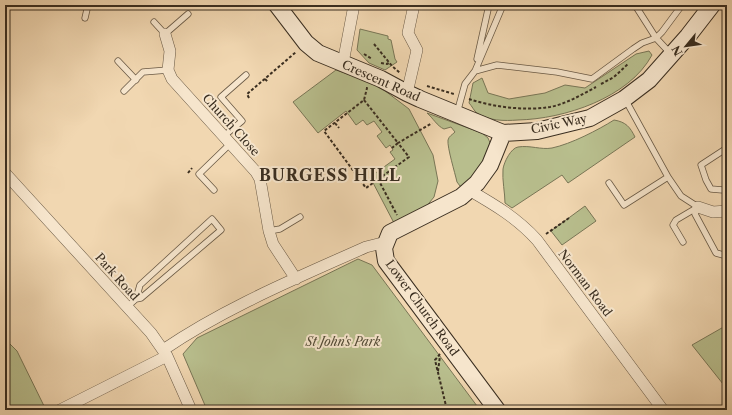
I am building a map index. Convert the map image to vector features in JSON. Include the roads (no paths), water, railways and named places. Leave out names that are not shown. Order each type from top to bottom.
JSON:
[{"type":"street","name":"Crescent Road","points":[[277,5],[306,43],[318,54],[381,79],[408,87],[457,113],[503,133]]},
{"type":"street","points":[[342,63],[354,5]]},
{"type":"street","points":[[408,87],[417,50],[408,33],[414,5]]},
{"type":"street","name":"Civic Way","points":[[503,133],[537,131],[590,118],[624,99],[649,80],[672,55],[712,5]]},
{"type":"street","points":[[165,34],[170,51],[168,70]]},
{"type":"street","name":"Church Close","points":[[168,70],[172,80],[256,172],[260,179],[269,231],[273,244],[296,279]]},
{"type":"street","name":"Lower Church Road","points":[[497,410],[386,261],[384,248],[390,233],[461,197],[470,190],[490,165],[503,133]]},
{"type":"street","name":"Park Road","points":[[5,173],[150,333],[165,353],[191,410]]},
{"type":"street","name":"Norman Road","points":[[470,190],[524,226],[537,240],[663,410]]},
{"type":"street","points":[[698,207],[713,212],[727,211]]},
{"type":"street","points":[[60,410],[165,353],[183,336],[226,312],[366,247],[386,242]]},
{"type":"lane","points":[[84,18],[88,5]]},
{"type":"lane","points":[[475,71],[489,5]]},
{"type":"lane","points":[[457,113],[465,84],[475,71],[503,5]]},
{"type":"lane","points":[[635,5],[656,38],[672,55]]},
{"type":"lane","points":[[475,71],[497,65],[557,72],[592,79],[633,48],[656,38],[682,5]]},
{"type":"lane","points":[[154,22],[165,34],[188,14]]},
{"type":"lane","points":[[118,61],[136,80]]},
{"type":"lane","points":[[124,91],[144,72],[168,70]]},
{"type":"lane","points":[[214,190],[199,174],[242,121],[221,97],[246,75]]},
{"type":"lane","points":[[624,99],[668,177],[681,196],[698,207]]},
{"type":"lane","points":[[727,148],[701,165],[706,180],[712,189],[723,190],[727,187]]},
{"type":"lane","points":[[608,183],[624,205],[668,177]]},
{"type":"lane","points":[[683,242],[673,225],[676,220],[698,207]]},
{"type":"lane","points":[[698,207],[695,214],[716,253],[727,256]]},
{"type":"lane","points":[[269,231],[280,228],[300,217]]},
{"type":"lane","points":[[127,307],[136,299],[141,298],[221,230],[212,220],[140,285],[136,299]]},
{"type":"district","name":"BURGESS HILL","points":[[330,175]]},
{"type":"park label","name":"St John's Park","points":[[343,342]]}]
